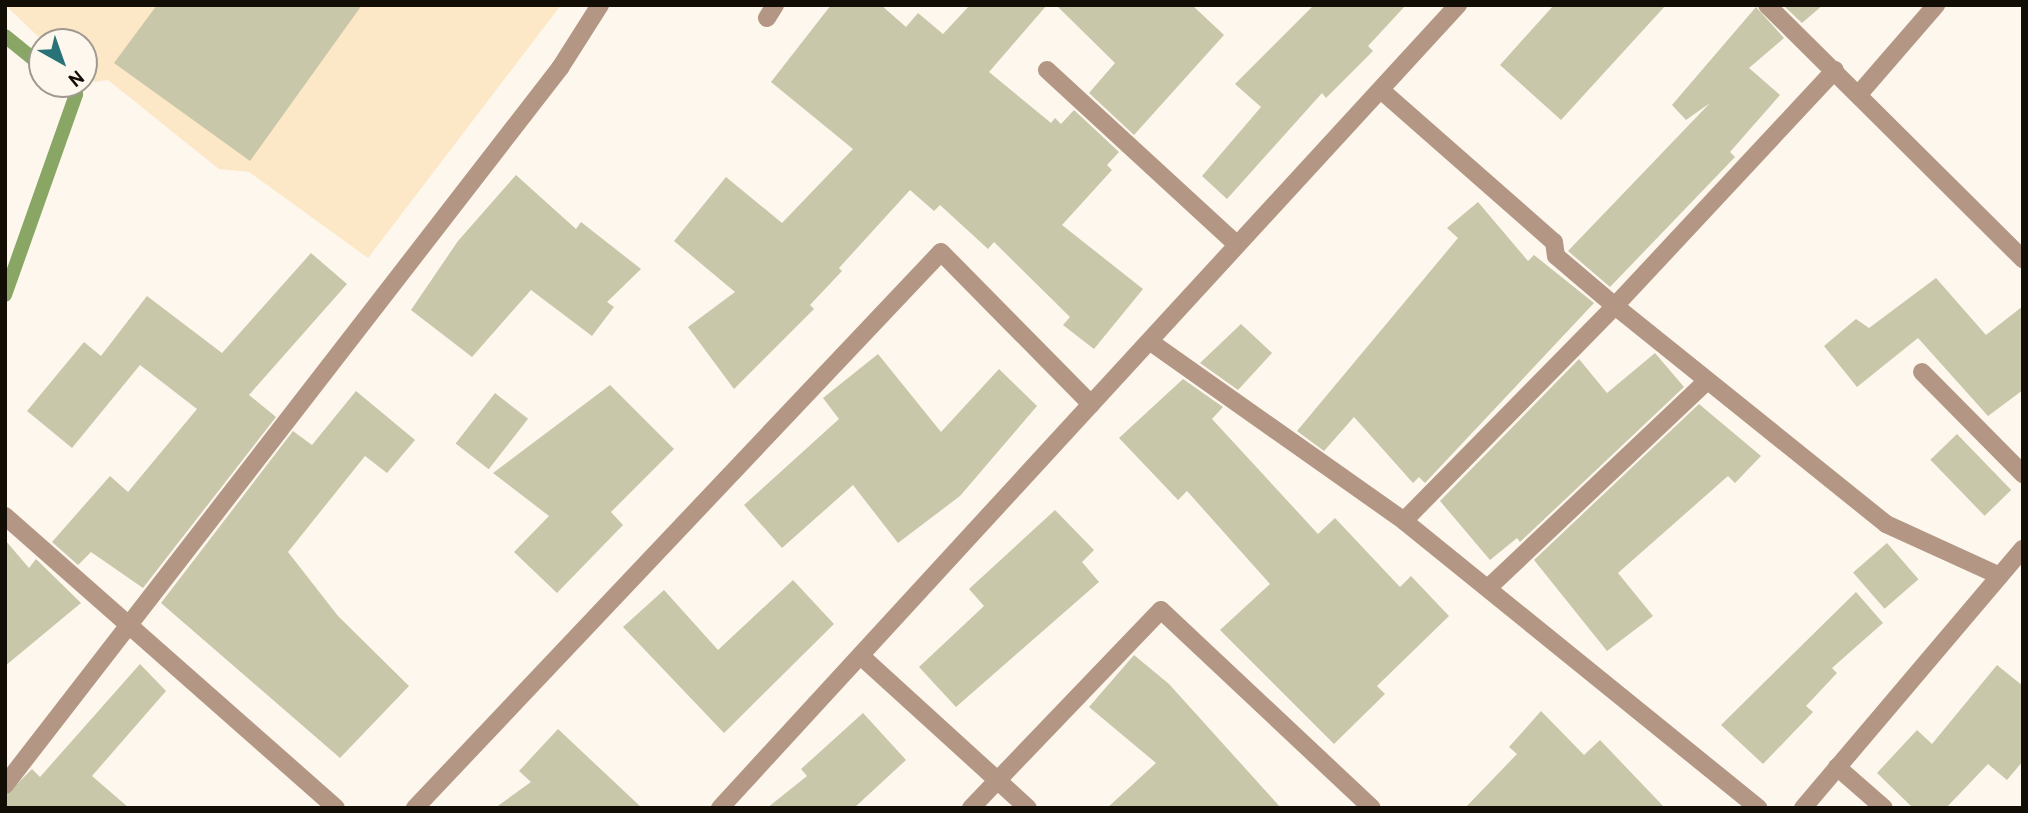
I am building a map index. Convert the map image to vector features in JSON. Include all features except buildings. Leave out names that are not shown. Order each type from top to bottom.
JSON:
[{"type":"street","points":[[5,786],[560,68],[600,5]]},
{"type":"street","points":[[720,808],[863,658],[1091,404],[1152,343],[1237,245],[1382,91],[1458,5]]},
{"type":"street","points":[[1767,5],[2023,259]]},
{"type":"street","points":[[1859,94],[1936,5]]},
{"type":"street","points":[[1047,70],[1237,245]]},
{"type":"street","points":[[1404,521],[1615,306],[1835,70]]},
{"type":"street","points":[[1382,91],[1554,242],[1556,256],[1706,382],[1886,524],[2000,576]]},
{"type":"street","points":[[415,808],[941,252],[1091,404]]},
{"type":"street","points":[[1152,343],[1404,521],[1758,808]]},
{"type":"street","points":[[1922,372],[2023,474]]},
{"type":"street","points":[[1488,589],[1706,382]]},
{"type":"street","points":[[5,516],[337,808]]},
{"type":"street","points":[[1803,808],[2023,549]]},
{"type":"street","points":[[971,808],[1161,610],[1372,808]]},
{"type":"street","points":[[863,658],[1028,808]]},
{"type":"street","points":[[1837,766],[1884,808]]},
{"type":"shaded area","points":[[5,5],[561,5],[368,258],[249,172],[219,169],[108,80],[98,82],[98,28],[29,28]]},
{"type":"waterway","points":[[5,36],[28,55]]},
{"type":"waterway","points":[[5,295],[75,98]]}]
